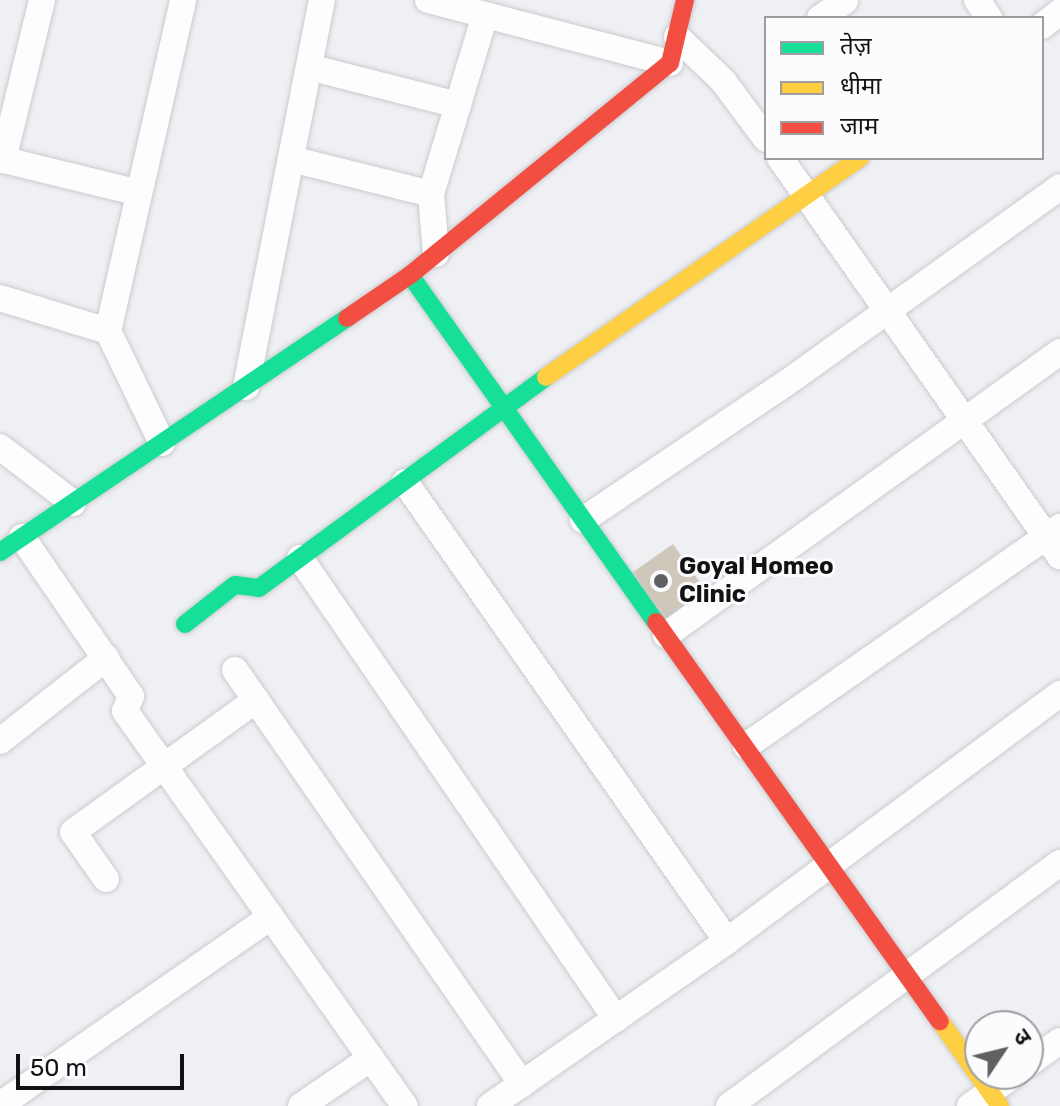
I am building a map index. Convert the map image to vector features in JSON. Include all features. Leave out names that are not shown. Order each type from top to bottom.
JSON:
[{"type":"street","points":[[42,0],[2,159],[139,193]]},
{"type":"street","points":[[162,443],[108,331],[183,0]]},
{"type":"street","points":[[246,387],[322,0]]},
{"type":"street","points":[[428,0],[670,63]]},
{"type":"street","points":[[0,552],[410,275],[670,63],[685,0]]},
{"type":"street","points":[[823,16],[846,0]]},
{"type":"street","points":[[1044,24],[1060,12]]},
{"type":"street","points":[[436,254],[431,194],[485,15]]},
{"type":"street","points":[[677,37],[723,81],[764,136]]},
{"type":"street","points":[[309,67],[458,105]]},
{"type":"street","points":[[291,159],[431,194]]},
{"type":"street","points":[[746,746],[1056,540],[781,160]]},
{"type":"street","points":[[185,624],[235,585],[259,588],[857,160]]},
{"type":"street","points":[[583,520],[1060,187]]},
{"type":"street","points":[[410,275],[907,973],[987,1101]]},
{"type":"street","points":[[0,298],[108,331]]},
{"type":"street","points":[[666,635],[1060,352]]},
{"type":"street","points":[[0,447],[73,503]]},
{"type":"street","points":[[405,482],[727,941]]},
{"type":"street","points":[[22,537],[131,696],[125,711],[405,1106]]},
{"type":"street","points":[[300,558],[616,1019]]},
{"type":"street","points":[[0,741],[106,658]]},
{"type":"street","points":[[235,670],[522,1084]]},
{"type":"street","points":[[490,1106],[727,941],[1060,694]]},
{"type":"street","points":[[106,879],[73,832],[256,700]]},
{"type":"street","points":[[729,1106],[1060,863]]},
{"type":"street","points":[[0,1105],[271,917]]},
{"type":"street","points":[[301,1106],[371,1058]]},
{"type":"building","points":[[673,544],[707,593],[664,624],[630,574]]},
{"type":"traffic: fast","points":[[410,275],[656,622]]},
{"type":"traffic: fast","points":[[0,552],[347,318]]},
{"type":"traffic: fast","points":[[185,624],[235,585],[259,588],[546,377]]},
{"type":"traffic: slow","points":[[546,377],[857,160]]},
{"type":"traffic: slow","points":[[940,1021],[1000,1106]]},
{"type":"traffic: jam","points":[[347,318],[410,275],[670,63],[685,0]]},
{"type":"traffic: jam","points":[[656,622],[940,1021]]},
{"type":"place","name":"Goyal Homeo Clinic","points":[[661,581]]}]
